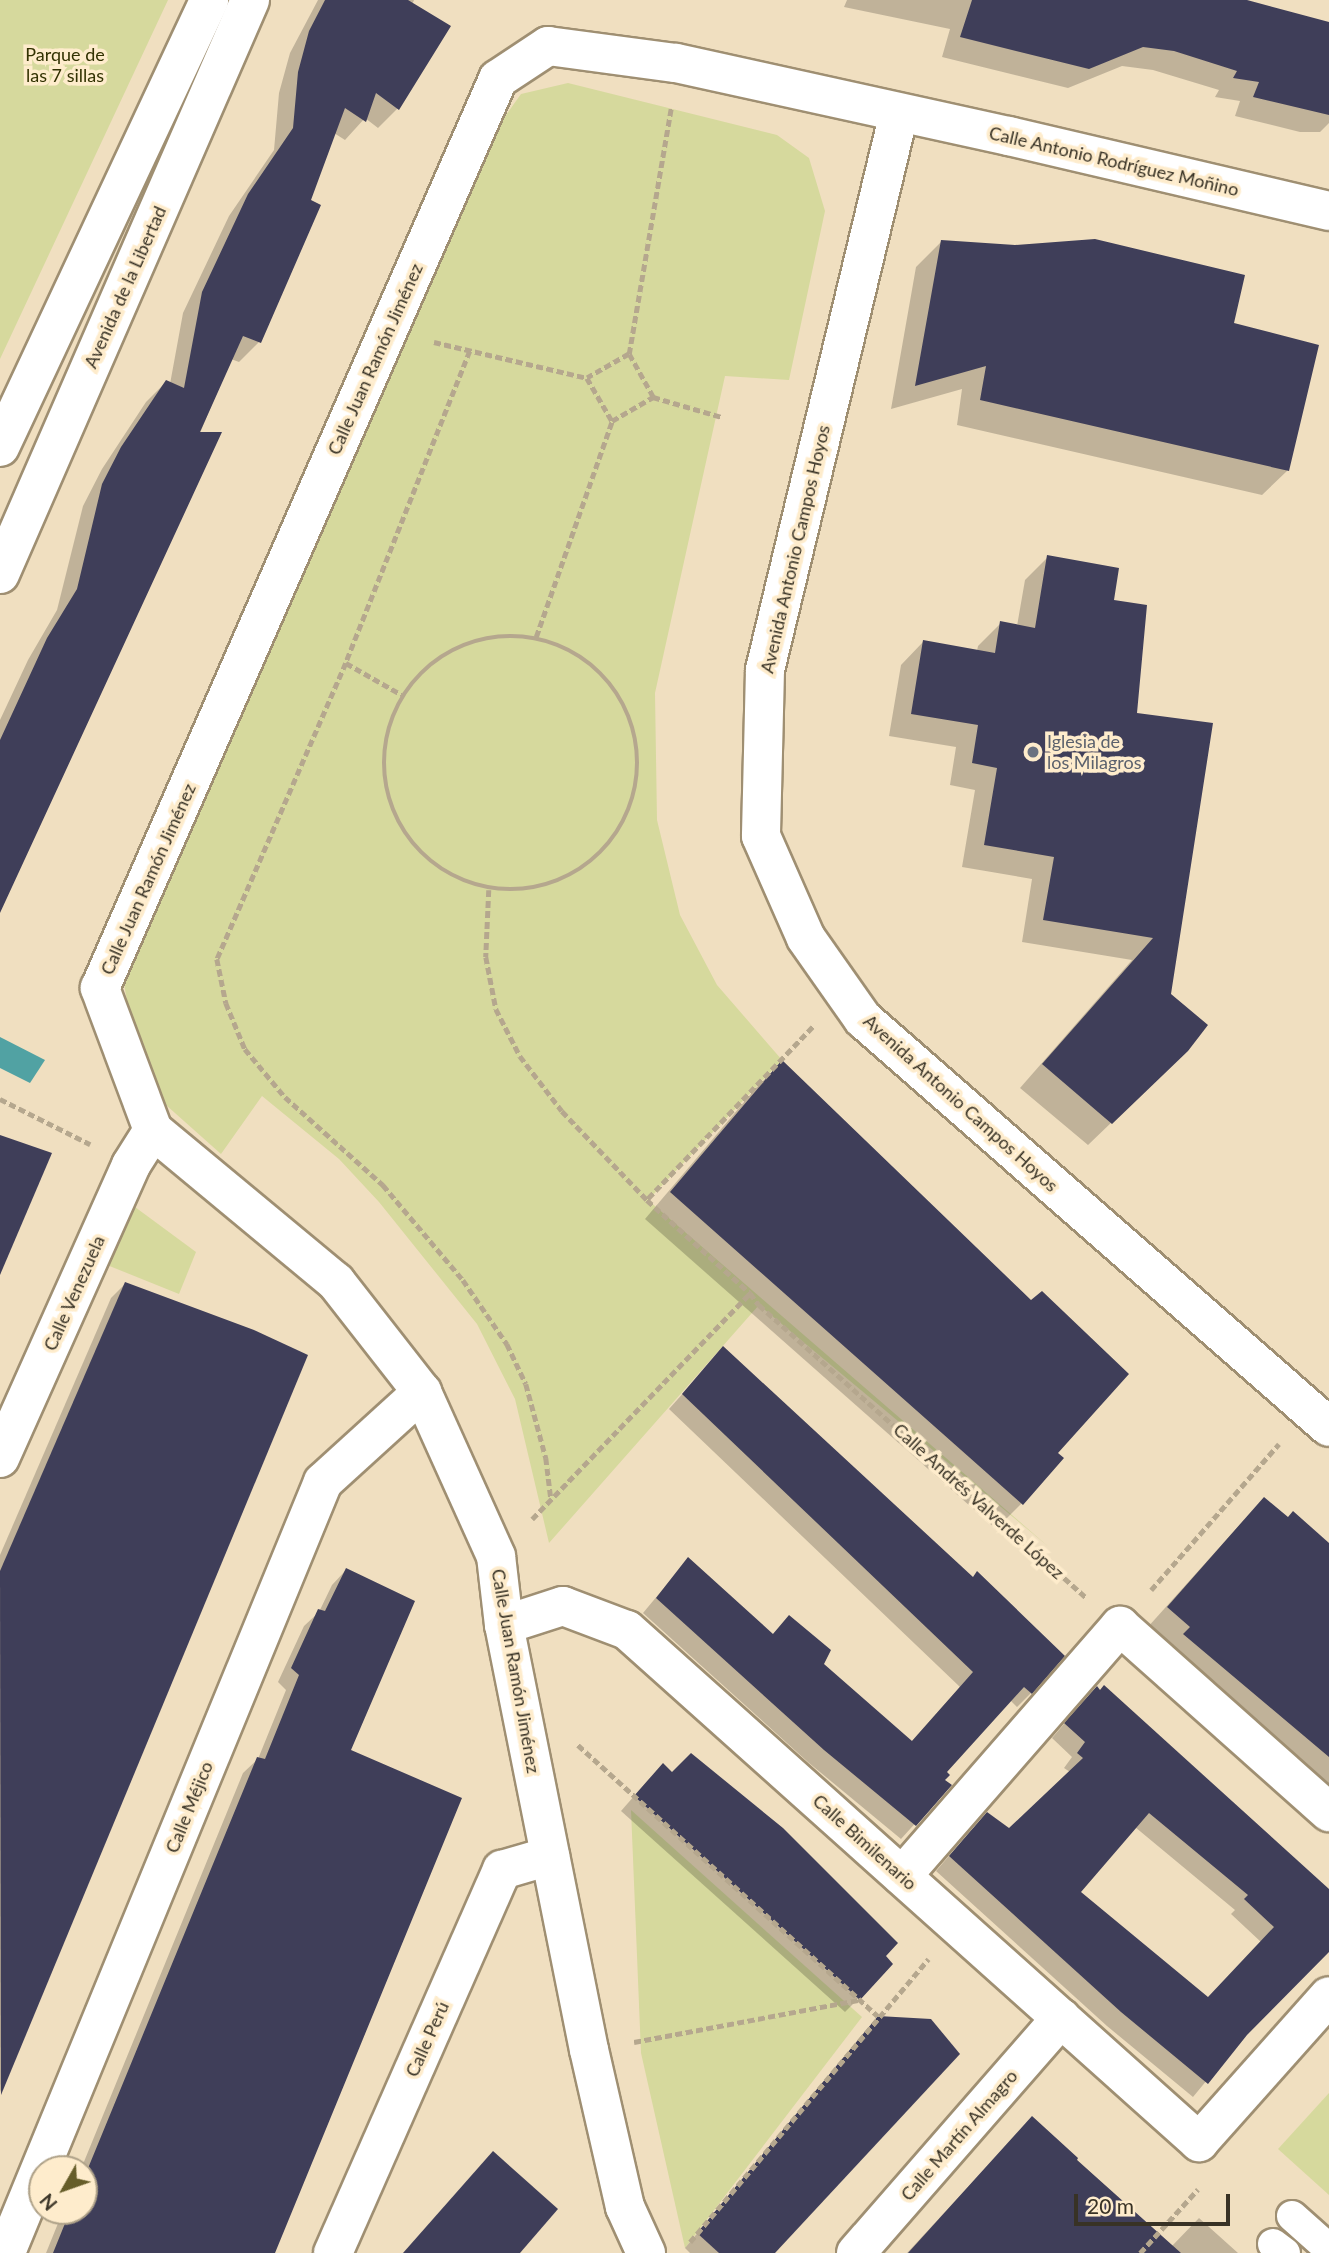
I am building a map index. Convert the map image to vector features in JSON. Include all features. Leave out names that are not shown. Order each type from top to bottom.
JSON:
[{"type":"street","points":[[0,447],[209,0]]},
{"type":"street","name":"Avenida de la Libertad","points":[[0,574],[250,0]]},
{"type":"street","name":"Calle Juan Ramón Jiménez","points":[[646,2253],[625,2207],[589,2050],[504,1626],[496,1556],[422,1392],[336,1282],[153,1130],[100,988],[498,79],[548,46],[676,63],[899,113]]},
{"type":"street","name":"Calle Antonio Rodríguez Moñino","points":[[899,113],[1329,211]]},
{"type":"street","name":"Avenida Antonio Campos Hoyos","points":[[899,113],[765,670],[761,836],[806,937],[863,1019],[1319,1418]]},
{"type":"street","name":"Calle Venezuela","points":[[0,1458],[131,1165],[153,1130]]},
{"type":"street","name":"Calle Méjico","points":[[0,2252],[9,2245],[323,1482],[422,1392]]},
{"type":"street","name":"Calle Bimilenario","points":[[504,1626],[563,1606],[626,1630],[1199,2141]]},
{"type":"street","points":[[902,1876],[1120,1626],[1329,1812]]},
{"type":"street","name":"Calle Perú","points":[[333,2253],[502,1870],[550,1856]]},
{"type":"street","points":[[1199,2141],[1329,1996]]},
{"type":"street","name":"Calle Martín Almagro","points":[[856,2253],[1061,2018]]},
{"type":"lane","points":[[1292,2216],[1329,2249]]},
{"type":"path","points":[[672,108],[629,354],[653,397],[722,417]]},
{"type":"path","points":[[431,342],[587,378],[629,354]]},
{"type":"path","points":[[470,351],[346,663],[217,959],[226,1003],[245,1049],[285,1097],[383,1185],[463,1280],[507,1344],[526,1384],[546,1458],[551,1499]]},
{"type":"path","points":[[587,378],[612,421]]},
{"type":"path","points":[[536,637],[612,421],[653,397]]},
{"type":"path","points":[[536,637],[564,647],[604,675],[630,716],[639,764],[625,822],[597,859],[550,886],[489,890],[441,870],[409,840],[388,799],[384,744],[402,695],[428,665],[475,640],[536,637]]},
{"type":"path","points":[[346,663],[402,695]]},
{"type":"path","name":"Calle Andrés Valverde López","points":[[489,890],[486,957],[496,1009],[520,1056],[562,1111],[647,1200],[750,1293],[759,1305],[1120,1626]]},
{"type":"path","points":[[647,1200],[845,994]]},
{"type":"path","points":[[0,1099],[131,1165]]},
{"type":"path","points":[[496,1556],[750,1293]]},
{"type":"path","points":[[1120,1626],[1319,1418]]},
{"type":"path","points":[[575,1742],[878,2016]]},
{"type":"path","points":[[684,2248],[957,1925]]},
{"type":"path","points":[[589,2050],[860,2000]]},
{"type":"path","points":[[1140,2253],[1218,2167],[1199,2141]]},
{"type":"green space","name":"Parque de las 7 sillas","points":[[0,0],[168,0],[0,359]]},
{"type":"green space","points":[[568,83],[777,135],[809,158],[825,211],[789,380],[725,376],[655,693],[657,820],[680,915],[717,985],[782,1060],[648,1200],[1050,1548],[759,1305],[549,1543],[515,1399],[477,1324],[379,1202],[339,1159],[262,1096],[221,1154],[166,1105],[148,1072],[131,1022],[124,984],[494,132],[521,94]]},
{"type":"green space","points":[[135,1207],[196,1252],[179,1294],[107,1265]]},
{"type":"green space","points":[[631,1810],[862,2017],[685,2248],[641,2053]]},
{"type":"green space","points":[[1329,2093],[1329,2195],[1278,2149]]},
{"type":"water","points":[[0,1037],[45,1060],[30,1083],[0,1068]]},
{"type":"building","points":[[325,0],[408,0],[451,26],[399,110],[376,93],[366,122],[345,108],[311,200],[321,205],[261,343],[243,336],[200,432],[222,432],[0,913],[0,740],[47,638],[77,589],[102,484],[121,447],[166,380],[184,388],[202,292],[248,194],[293,128],[298,72],[309,31]]},
{"type":"building","points":[[972,0],[1247,0],[1329,22],[1329,115],[1253,97],[1259,82],[1233,78],[1237,71],[1174,51],[1143,47],[1089,69],[960,37]]},
{"type":"building","points":[[1095,239],[1245,275],[1234,323],[1319,345],[1289,471],[980,400],[986,366],[915,386],[941,240],[1015,245]]},
{"type":"building","name":"Iglesia de los Milagros","points":[[1047,555],[1119,568],[1114,600],[1147,605],[1137,713],[1213,723],[1171,994],[1208,1025],[1188,1051],[1112,1124],[1042,1064],[1153,938],[1043,920],[1054,857],[984,845],[997,768],[972,763],[978,725],[911,714],[923,640],[995,653],[1000,621],[1035,628]]},
{"type":"building","points":[[782,1060],[1031,1300],[1042,1291],[1129,1374],[1058,1453],[1064,1458],[1023,1505],[670,1192]]},
{"type":"building","points":[[0,1135],[52,1153],[0,1275]]},
{"type":"building","points":[[125,1282],[254,1330],[308,1355],[1,2095],[0,1571]]},
{"type":"building","points":[[723,1346],[973,1577],[977,1571],[1065,1656],[1032,1694],[1024,1687],[947,1772],[950,1775],[945,1780],[952,1785],[916,1826],[824,1750],[656,1598],[688,1557],[773,1634],[789,1615],[831,1650],[824,1664],[912,1741],[973,1672],[682,1394]]},
{"type":"building","points":[[1264,1497],[1288,1517],[1293,1511],[1329,1543],[1329,1757],[1183,1634],[1190,1627],[1167,1607]]},
{"type":"building","points":[[346,1568],[415,1601],[351,1750],[462,1798],[275,2253],[53,2253],[64,2225],[98,2225],[98,2155],[93,2155],[257,1757],[265,1759],[299,1675],[291,1668],[318,1609],[325,1611]]},
{"type":"building","points":[[1104,1685],[1329,1889],[1329,1952],[1247,2035],[1208,2084],[1121,2012],[949,1856],[987,1812],[1009,1828],[1083,1758],[1077,1753],[1085,1742],[1064,1723],[1097,1686],[1100,1690]],"holes":[[[1149,1813],[1248,1895],[1244,1899],[1274,1927],[1208,1997],[1081,1892]]]},
{"type":"building","points":[[691,1753],[783,1828],[898,1943],[886,1956],[893,1964],[860,2000],[634,1796],[663,1763],[672,1772]]},
{"type":"building","points":[[878,2016],[931,2019],[960,2054],[775,2253],[719,2253],[697,2233]]},
{"type":"building","points":[[1032,2116],[1078,2158],[1077,2160],[1181,2253],[908,2253]]},
{"type":"building","points":[[493,2151],[558,2209],[520,2253],[403,2253]]},
{"type":"place","name":"Iglesia de los Milagros","points":[[1033,752]]}]
